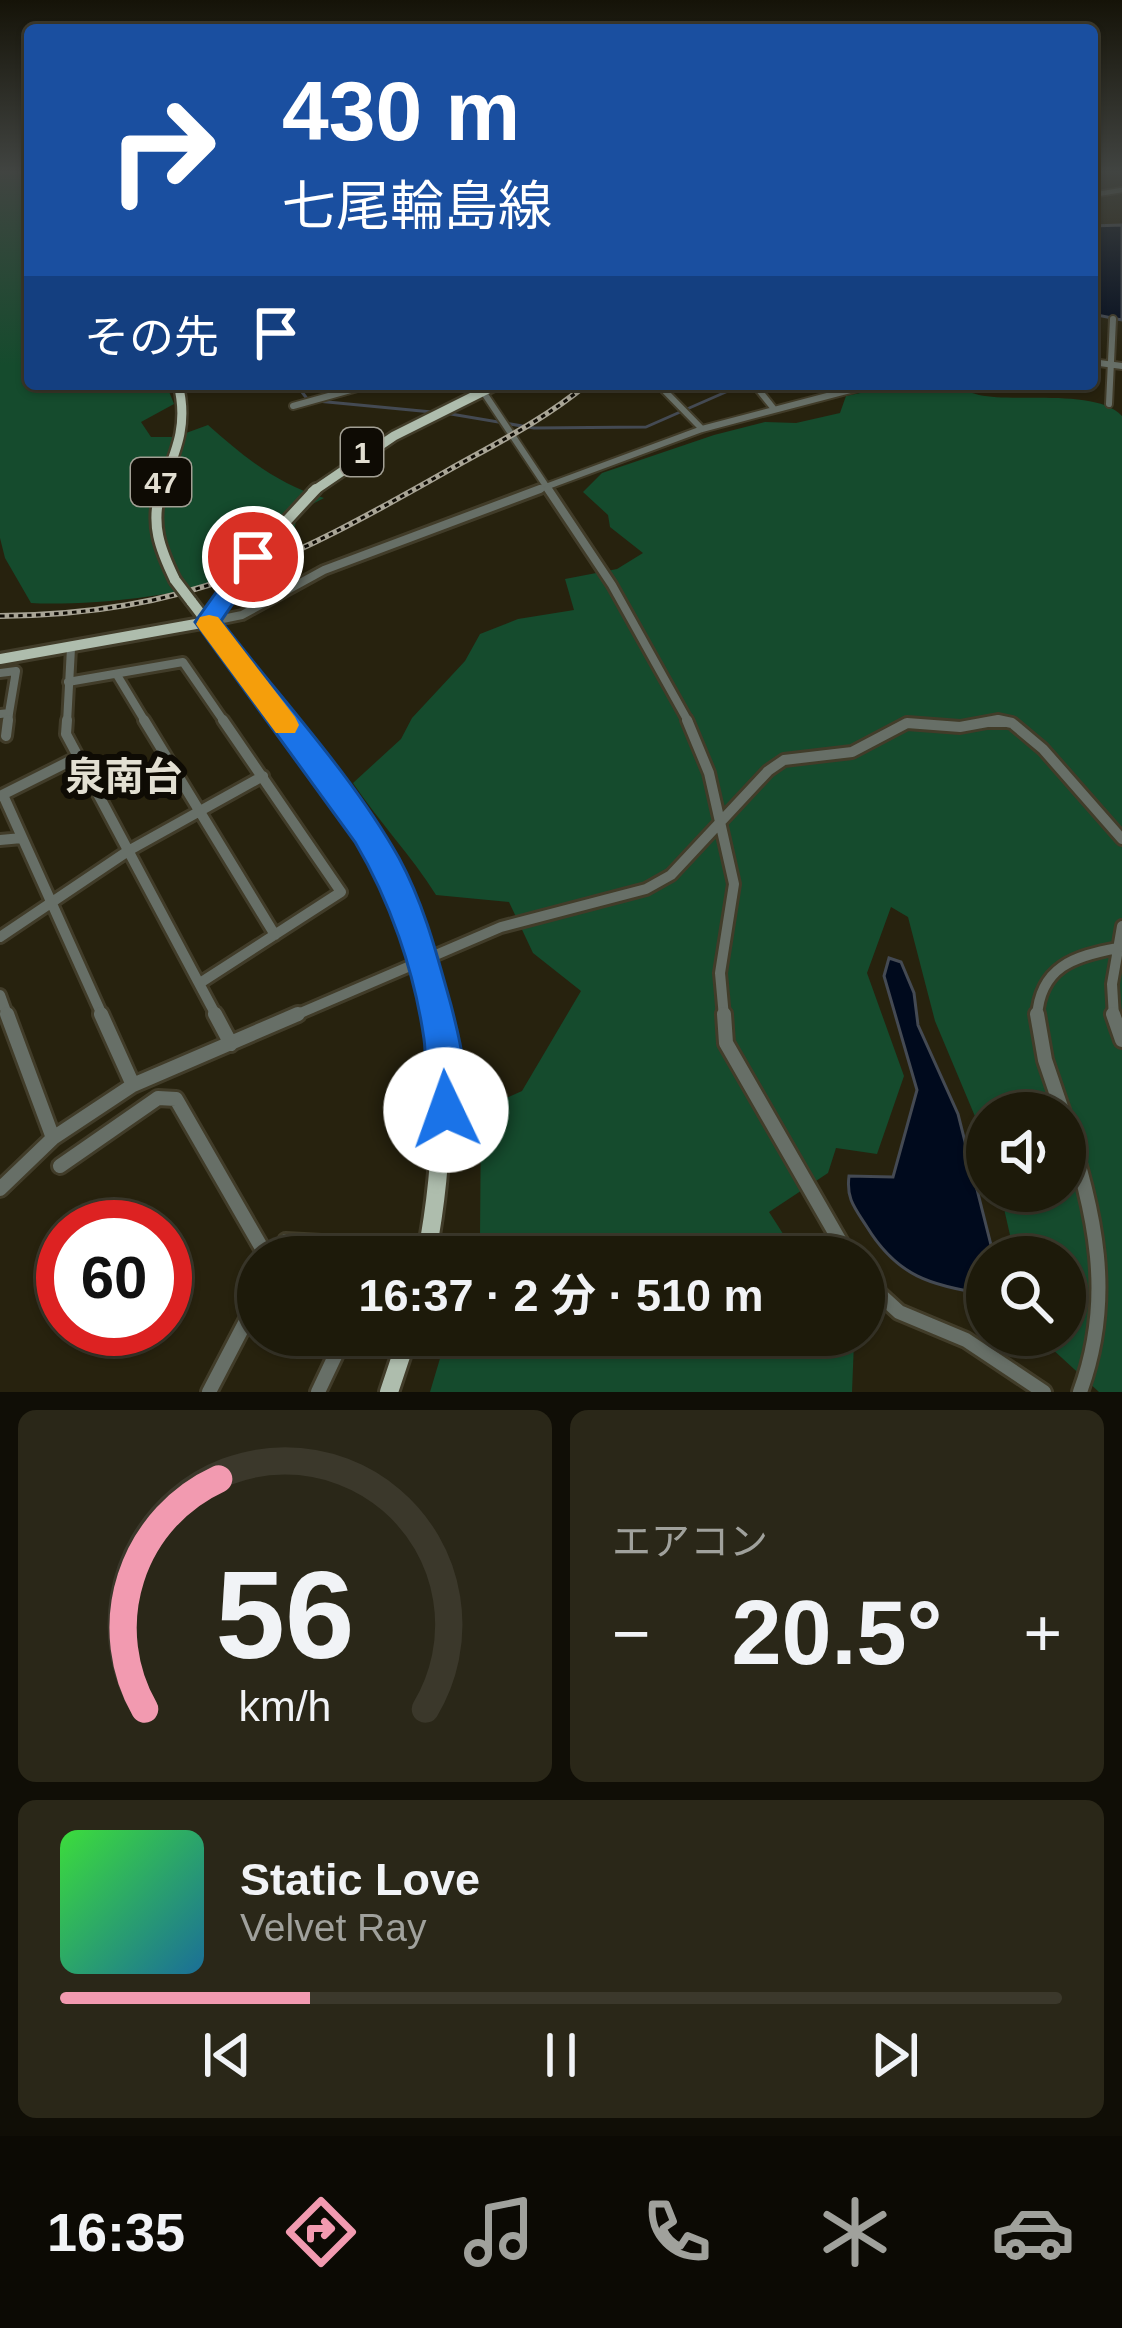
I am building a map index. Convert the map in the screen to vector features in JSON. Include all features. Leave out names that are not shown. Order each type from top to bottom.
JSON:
[{"type":"main road","name":"47","points":[[180,390],[186,412],[183,434],[152,510],[158,550],[175,580],[366,832],[389,870],[422,958],[442,1039],[446,1110],[442,1172],[430,1236]]},
{"type":"main road","name":"1","points":[[207,622],[285,514],[334,471],[476,390]]},
{"type":"main road","points":[[0,659],[207,622]]},
{"type":"main road","points":[[389,1392],[401,1356]]},
{"type":"street","points":[[1112,319],[1109,402],[1122,404]]},
{"type":"street","points":[[1098,363],[1122,365]]},
{"type":"street","points":[[293,406],[350,390]]},
{"type":"street","points":[[481,390],[611,585],[694,732],[734,884],[720,973],[726,1042],[837,1236]]},
{"type":"street","points":[[664,390],[702,429]]},
{"type":"street","points":[[759,390],[774,409]]},
{"type":"street","points":[[207,622],[242,616],[324,570],[702,429],[849,390]]},
{"type":"street","points":[[71,648],[66,734],[231,1044]]},
{"type":"street","points":[[68,682],[183,662],[341,892],[200,983]]},
{"type":"street","points":[[0,673],[16,671],[4,714],[6,736]]},
{"type":"street","points":[[117,675],[275,935]]},
{"type":"street","points":[[0,1189],[53,1138],[134,1085],[501,927],[646,889],[671,875],[768,771],[784,760],[852,752],[907,723],[960,727],[998,720],[1026,733],[1122,839]]},
{"type":"street","points":[[79,757],[2,795],[134,1085]]},
{"type":"street","points":[[0,937],[128,851],[263,776]]},
{"type":"street","points":[[0,840],[22,838]]},
{"type":"street","points":[[1122,926],[1111,1012],[1122,1040]]},
{"type":"street","points":[[1056,1092],[1037,1019],[1040,999],[1055,968],[1080,956],[1118,948]]},
{"type":"street","points":[[0,995],[53,1138]]},
{"type":"street","points":[[60,1166],[158,1098],[176,1100],[255,1236]]},
{"type":"street","points":[[1080,1392],[1102,1348],[1107,1313],[1103,1253],[1086,1194]]},
{"type":"street","points":[[885,1299],[899,1312],[966,1340],[1043,1392]]},
{"type":"street","points":[[209,1392],[237,1338]]},
{"type":"street","points":[[318,1392],[335,1356]]},
{"type":"green space","points":[[0,235],[24,235],[24,390],[168,390],[174,404],[141,422],[151,437],[175,437],[208,425],[262,468],[324,498],[295,513],[290,540],[267,561],[232,578],[142,597],[31,603],[5,558],[0,538]]},
{"type":"green space","points":[[875,390],[965,390],[995,397],[1094,402],[1122,416],[1122,1392],[1099,1392],[1060,1356],[1086,1356],[1086,1236],[1010,1236],[1005,1212],[1086,1212],[1086,1092],[966,1095],[935,1021],[908,917],[891,907],[867,973],[904,1076],[877,1154],[836,1148],[828,1173],[769,1212],[784,1236],[480,1236],[481,1109],[522,1091],[581,991],[533,953],[509,902],[436,895],[353,783],[401,739],[412,718],[465,661],[480,634],[518,619],[574,610],[565,579],[617,569],[643,553],[610,527],[608,515],[583,492],[602,473],[765,422],[796,423],[840,413],[846,396]]},
{"type":"green space","points":[[441,1356],[853,1356],[852,1392],[430,1392]]},
{"type":"water","points":[[1098,235],[1122,235],[1122,320],[1098,315]]},
{"type":"water","points":[[889,958],[901,962],[914,993],[918,1025],[958,1114],[966,1146],[966,1212],[983,1212],[989,1236],[966,1236],[966,1290],[903,1268],[885,1251],[885,1236],[873,1236],[850,1197],[849,1176],[893,1177],[917,1090],[884,976]]},
{"type":"waterway","points":[[300,390],[308,400]]},
{"type":"waterway","points":[[445,413],[534,428],[646,427],[730,390]]},
{"type":"waterway","points":[[317,401],[432,412]]},
{"type":"railway","points":[[0,616],[126,605],[234,576],[390,503],[519,431],[579,390]]},
{"type":"slow traffic","points":[[209,624],[285,725]]},
{"type":"district","name":"泉南台","points":[[124,776]]},
{"type":"route","points":[[253,557],[207,622],[366,832],[389,870],[412,924],[442,1039],[446,1110]]}]
